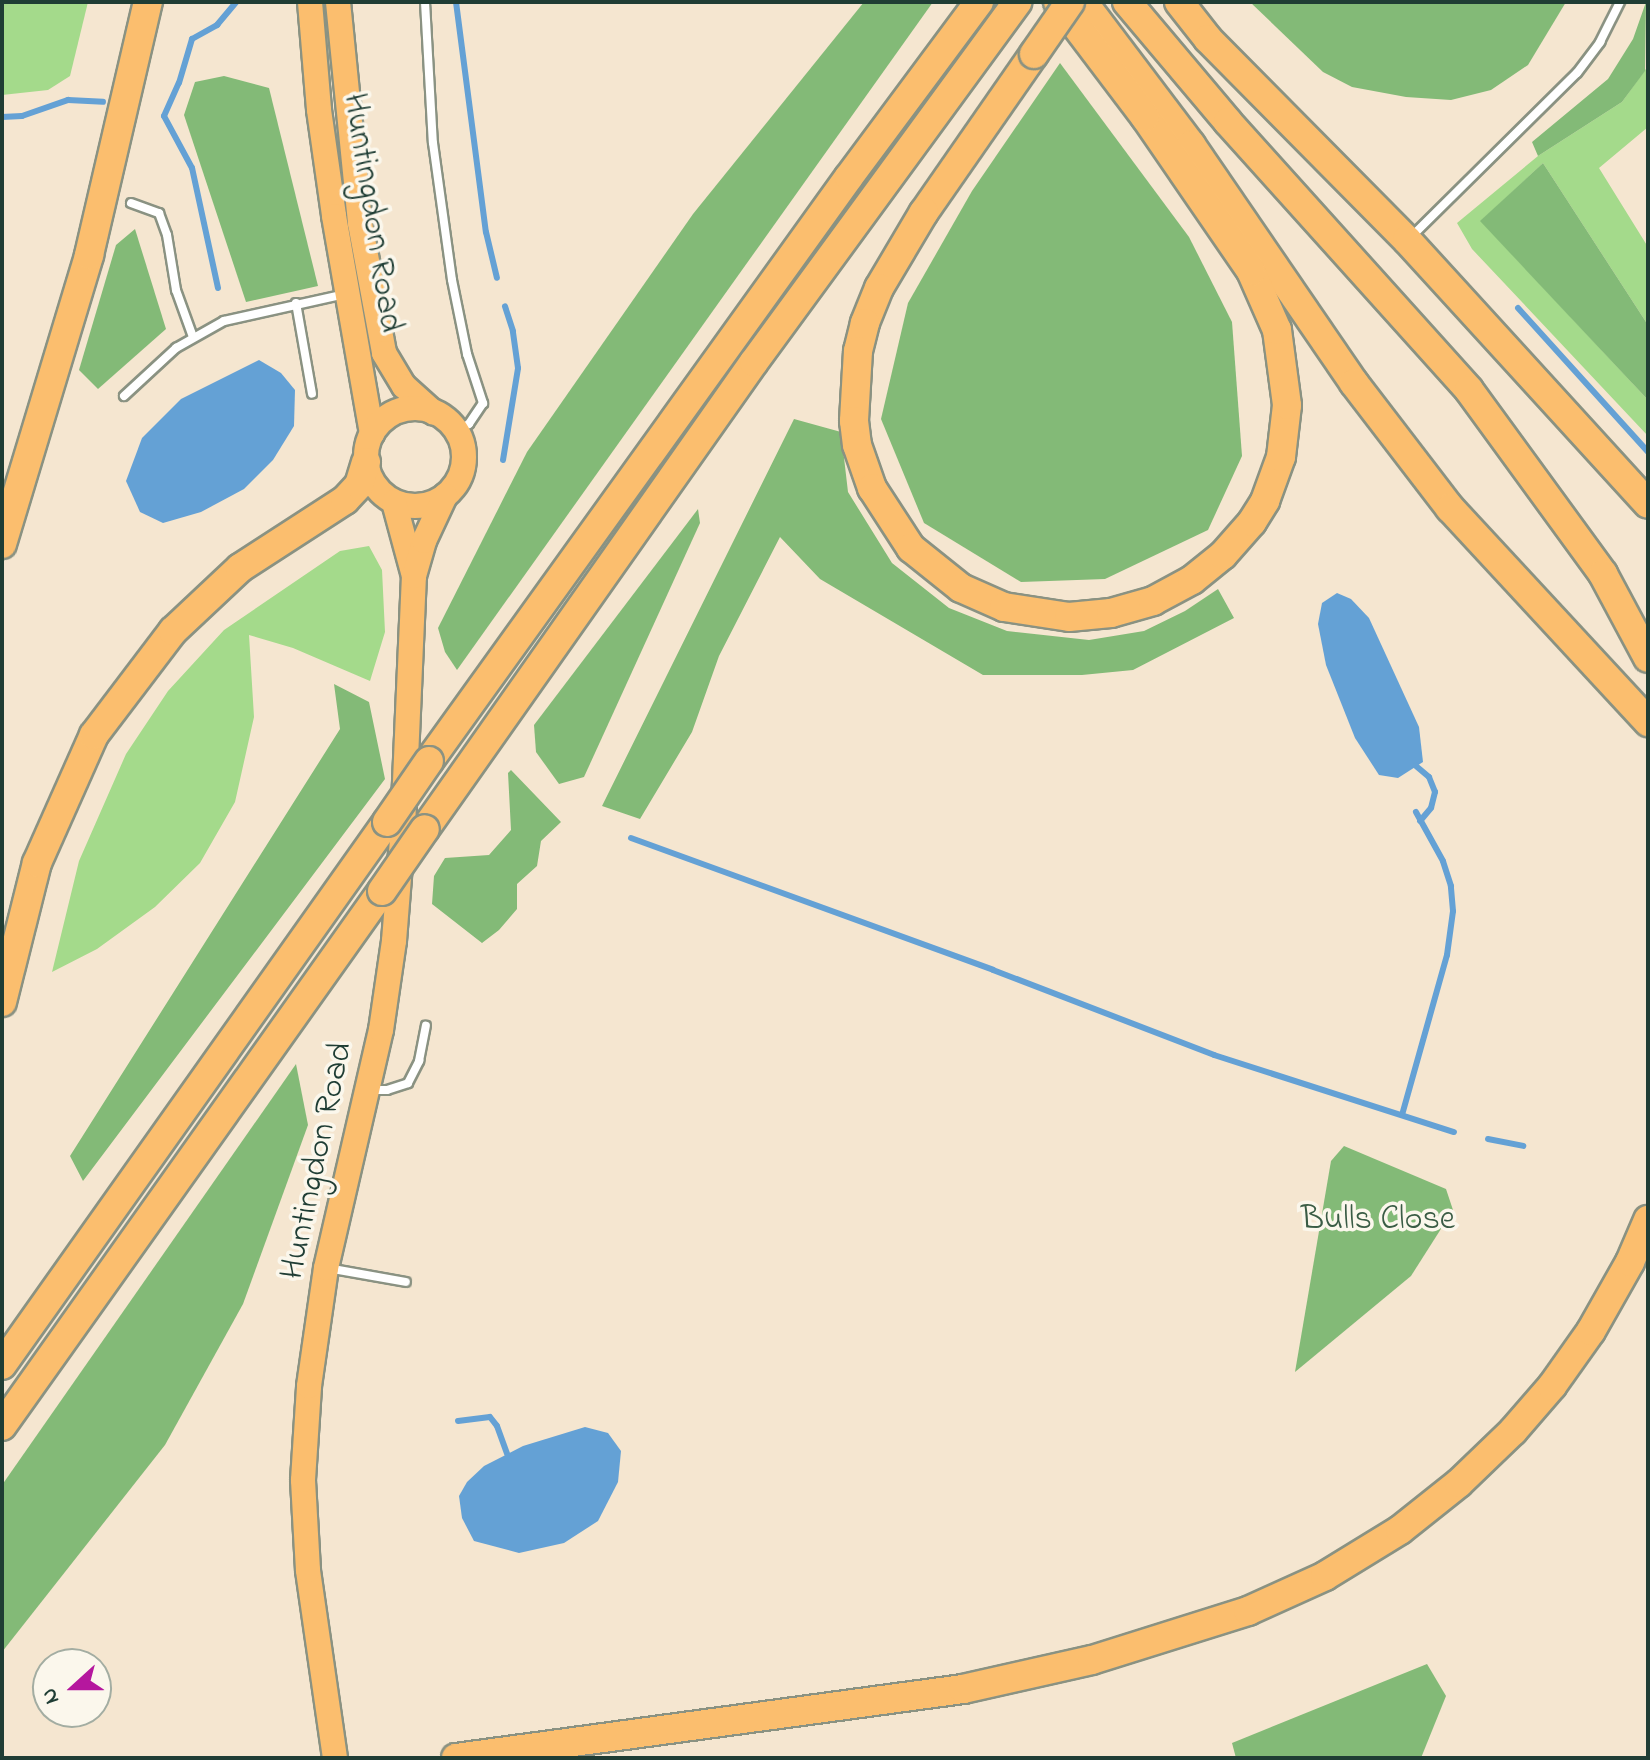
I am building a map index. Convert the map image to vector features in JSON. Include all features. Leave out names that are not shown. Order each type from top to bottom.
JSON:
[{"type":"highway","points":[[2,544],[89,255],[148,2]]},
{"type":"highway","points":[[2,1365],[429,761],[849,177],[979,2]]},
{"type":"highway","points":[[1058,2],[1145,117],[1251,271],[1277,330],[1287,405],[1281,457],[1274,477],[1252,522],[1238,539],[1207,568],[1171,592],[1132,608],[1090,616],[1050,616],[1004,607],[944,576],[911,548],[872,488],[857,445],[854,421],[858,351],[879,288],[924,212],[1034,54],[1070,2]]},
{"type":"highway","points":[[1083,2],[1191,145],[1354,383],[1450,508],[1648,722]]},
{"type":"highway","points":[[1127,2],[1228,122],[1469,390],[1603,574],[1648,658]]},
{"type":"highway","points":[[1165,2],[1208,39],[1407,240],[1648,504]]},
{"type":"highway","points":[[1179,2],[1208,39]]},
{"type":"highway","points":[[2,1426],[754,362],[1009,13]]},
{"type":"highway","points":[[2,1002],[37,863],[94,735],[173,631],[240,568],[345,500],[359,485],[366,462]]},
{"type":"highway","points":[[456,1758],[963,1689],[1092,1660],[1248,1611],[1325,1576],[1400,1530],[1459,1483],[1513,1431],[1591,1331],[1630,1262],[1648,1220]]},
{"type":"main road","name":"Huntingdon Road","points":[[310,2],[319,110],[372,434]]},
{"type":"main road","name":"Huntingdon Road","points":[[338,2],[360,223],[384,353],[404,386],[434,413]]},
{"type":"main road","points":[[413,408],[434,413],[456,431],[463,451],[463,467],[456,483],[445,496],[422,506],[394,502],[375,485],[366,462],[372,434],[382,420],[397,412],[413,408]]},
{"type":"main road","name":"Huntingdon Road","points":[[335,1758],[308,1570],[303,1480],[309,1386],[326,1268],[368,1090],[394,941],[403,827],[414,576],[424,541],[445,496]]},
{"type":"main road","name":"Huntingdon Road","points":[[394,502],[414,576]]},
{"type":"lane","points":[[425,2],[433,143],[452,280],[467,354],[483,403],[469,424],[456,431]]},
{"type":"lane","points":[[1407,240],[1577,73],[1600,42],[1620,2]]},
{"type":"lane","points":[[131,203],[159,213],[167,235],[176,290],[193,337]]},
{"type":"lane","points":[[124,396],[156,364],[193,337],[228,319],[347,294]]},
{"type":"lane","points":[[296,303],[312,394]]},
{"type":"lane","points":[[368,1090],[387,1090],[408,1083],[419,1061],[426,1026]]},
{"type":"lane","points":[[326,1268],[406,1282]]},
{"type":"green space","points":[[2,2],[88,2],[70,76],[48,90],[2,95]]},
{"type":"green space","points":[[864,2],[933,2],[457,670],[445,652],[438,628],[527,452],[693,214]]},
{"type":"green space","points":[[1250,2],[1566,2],[1528,65],[1491,90],[1451,100],[1406,97],[1352,87],[1323,72]]},
{"type":"green space","points":[[1646,2],[1645,71],[1622,102],[1538,156],[1532,142],[1608,79],[1633,39]]},
{"type":"green space","points":[[1060,63],[1189,237],[1232,322],[1242,456],[1208,530],[1105,579],[1021,582],[924,523],[881,419],[908,303],[972,191]]},
{"type":"green space","points":[[1648,66],[1648,127],[1599,168],[1648,247],[1648,325],[1543,163],[1481,221],[1648,400],[1648,436],[1472,249],[1457,223],[1538,156],[1622,102]]},
{"type":"green space","points":[[224,76],[269,88],[318,286],[246,302],[184,115],[195,82]]},
{"type":"green space","points":[[1543,163],[1648,325],[1648,400],[1480,221]]},
{"type":"green space","points":[[135,229],[166,329],[98,389],[79,370],[116,245]]},
{"type":"green space","points":[[794,419],[841,432],[848,492],[892,563],[949,608],[1007,631],[1089,640],[1144,631],[1185,611],[1218,589],[1234,618],[1133,670],[1082,675],[983,675],[820,579],[780,537],[719,656],[692,732],[640,819],[602,806]]},
{"type":"green space","points":[[698,509],[700,523],[584,777],[559,784],[536,752],[534,725]]},
{"type":"green space","points":[[369,546],[382,570],[385,632],[370,681],[293,648],[249,635],[254,717],[235,802],[200,863],[155,907],[97,949],[52,972],[79,861],[126,754],[168,691],[224,630],[340,551]]},
{"type":"green space","points":[[334,684],[369,702],[385,779],[83,1181],[70,1156],[340,729]]},
{"type":"green space","points":[[511,770],[561,822],[541,841],[537,866],[517,884],[517,909],[499,930],[482,943],[432,904],[434,876],[445,858],[489,855],[511,830],[508,773]]},
{"type":"green space","points":[[296,1064],[308,1125],[243,1304],[165,1445],[2,1652],[2,1485]]},
{"type":"green space","name":"Bulls Close","points":[[1344,1146],[1446,1189],[1453,1210],[1411,1276],[1295,1372],[1331,1161]]},
{"type":"green space","points":[[1427,1664],[1446,1696],[1421,1758],[1236,1758],[1232,1743]]},
{"type":"water","points":[[259,360],[281,373],[295,390],[294,426],[273,460],[244,489],[201,512],[163,523],[140,512],[126,481],[142,438],[181,399]]},
{"type":"water","points":[[1337,593],[1351,599],[1369,618],[1419,727],[1423,762],[1398,778],[1379,775],[1355,738],[1326,665],[1318,624],[1322,603]]},
{"type":"water","points":[[585,1427],[608,1433],[621,1451],[618,1482],[598,1521],[564,1543],[519,1553],[474,1541],[462,1518],[459,1496],[467,1482],[484,1466],[523,1446]]},
{"type":"waterway","points":[[218,288],[192,168],[164,116],[179,83],[192,39],[217,25],[236,2]]},
{"type":"waterway","points":[[456,2],[486,232],[497,278]]},
{"type":"waterway","points":[[2,117],[22,116],[68,100],[103,102]]},
{"type":"waterway","points":[[503,460],[518,368],[513,331],[505,306]]},
{"type":"waterway","points":[[1518,308],[1648,452]]},
{"type":"waterway","points":[[1416,766],[1429,777],[1435,792],[1431,808],[1420,821]]},
{"type":"waterway","points":[[1402,1115],[1447,955],[1453,911],[1451,886],[1443,861],[1416,812]]},
{"type":"waterway","points":[[631,838],[993,970],[1214,1055],[1454,1132]]},
{"type":"waterway","points":[[1488,1139],[1523,1146]]},
{"type":"waterway","points":[[458,1421],[490,1417],[497,1426],[507,1454]]}]
